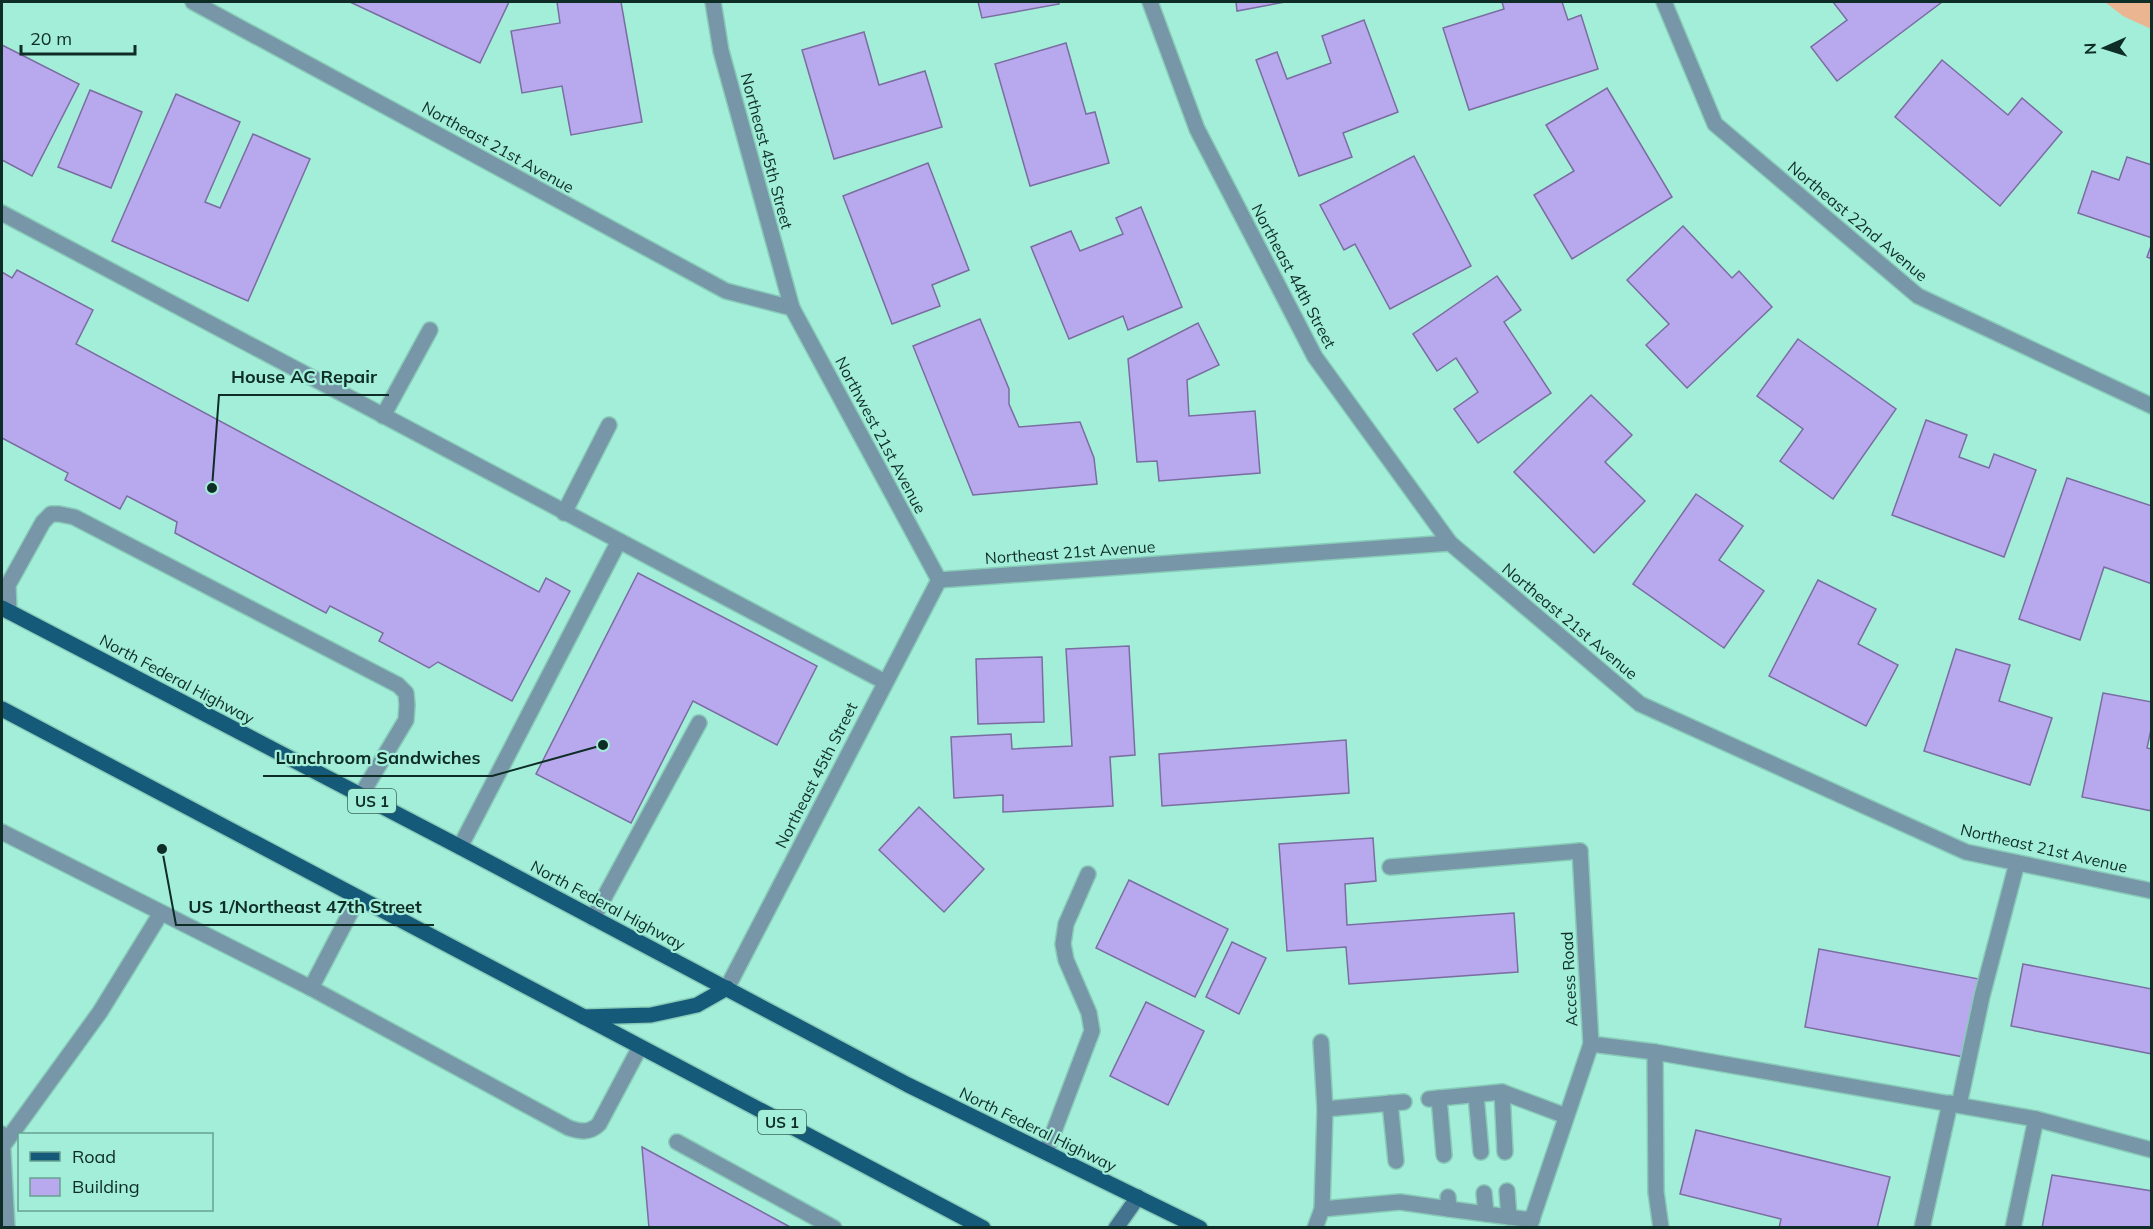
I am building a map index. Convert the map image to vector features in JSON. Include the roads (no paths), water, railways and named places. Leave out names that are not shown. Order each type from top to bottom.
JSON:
[{"type":"main road","name":"North Federal Highway","points":[[5,610],[460,847],[908,1085],[1200,1227]]},
{"type":"main road","name":"US 1","points":[[2,709],[581,1017],[983,1227]]},
{"type":"main road","points":[[581,1017],[651,1015],[697,1005],[727,988]]},
{"type":"street","name":"Northeast 21st Avenue","points":[[193,2],[726,291],[792,308]]},
{"type":"street","name":"Northeast 45th Street","points":[[713,2],[721,51],[792,308]]},
{"type":"street","name":"Northeast 44th Street","points":[[1150,2],[1197,129],[1315,357],[1450,543]]},
{"type":"street","name":"Northeast 22nd Avenue","points":[[1664,2],[1715,124],[1918,296],[2151,406]]},
{"type":"street","points":[[2,213],[885,682]]},
{"type":"street","name":"Northwest 21st Avenue","points":[[792,308],[939,580]]},
{"type":"street","points":[[383,416],[430,330]]},
{"type":"street","points":[[564,513],[609,425]]},
{"type":"street","points":[[5,610],[8,585],[43,522],[51,514],[59,514],[74,518],[398,685],[406,693],[406,720],[361,795]]},
{"type":"street","points":[[460,847],[619,541]]},
{"type":"street","name":"Northeast 21st Avenue","points":[[939,580],[1450,543],[1640,704],[1966,852],[2151,891]]},
{"type":"street","name":"Northeast 45th Street","points":[[727,988],[939,580]]},
{"type":"street","points":[[593,918],[699,723]]},
{"type":"street","points":[[2,832],[311,988],[569,1128],[587,1131],[599,1124],[640,1047]]},
{"type":"street","name":"Access Road","points":[[1390,867],[1580,851],[1591,1044],[1655,1052],[2036,1119],[2151,1150]]},
{"type":"street","points":[[1922,1227],[2017,863]]},
{"type":"street","points":[[1046,1152],[1092,1031],[1089,1013],[1066,960],[1063,944],[1066,924],[1088,874]]},
{"type":"street","points":[[311,988],[358,898]]},
{"type":"street","points":[[2,1147],[99,1012],[161,913]]},
{"type":"street","points":[[1315,1227],[1322,1209],[1325,1109],[1321,1042]]},
{"type":"street","points":[[1322,1209],[1400,1202],[1448,1203],[1486,1214],[1509,1216],[1530,1224],[1591,1044]]},
{"type":"street","points":[[1655,1052],[1656,1192],[1661,1227]]},
{"type":"street","points":[[1444,1155],[1434,1099],[1502,1092],[1566,1116]]},
{"type":"street","points":[[1502,1092],[1505,1152]]},
{"type":"street","points":[[1476,1095],[1481,1152]]},
{"type":"street","points":[[1325,1109],[1397,1102],[1396,1161]]},
{"type":"street","points":[[2013,1227],[2036,1119]]},
{"type":"street","points":[[2,1134],[7,1227]]},
{"type":"street","points":[[677,1142],[834,1227]]},
{"type":"street","points":[[1508,1191],[1509,1216]]},
{"type":"street","points":[[1484,1193],[1486,1214]]},
{"type":"street","points":[[1116,1227],[1138,1197]]},
{"type":"place","name":"House AC Repair","points":[[212,488]]},
{"type":"place","name":"Lunchroom Sandwiches","points":[[603,745]]},
{"type":"place","name":"US 1/Northeast 47th Street","points":[[162,849]]}]
